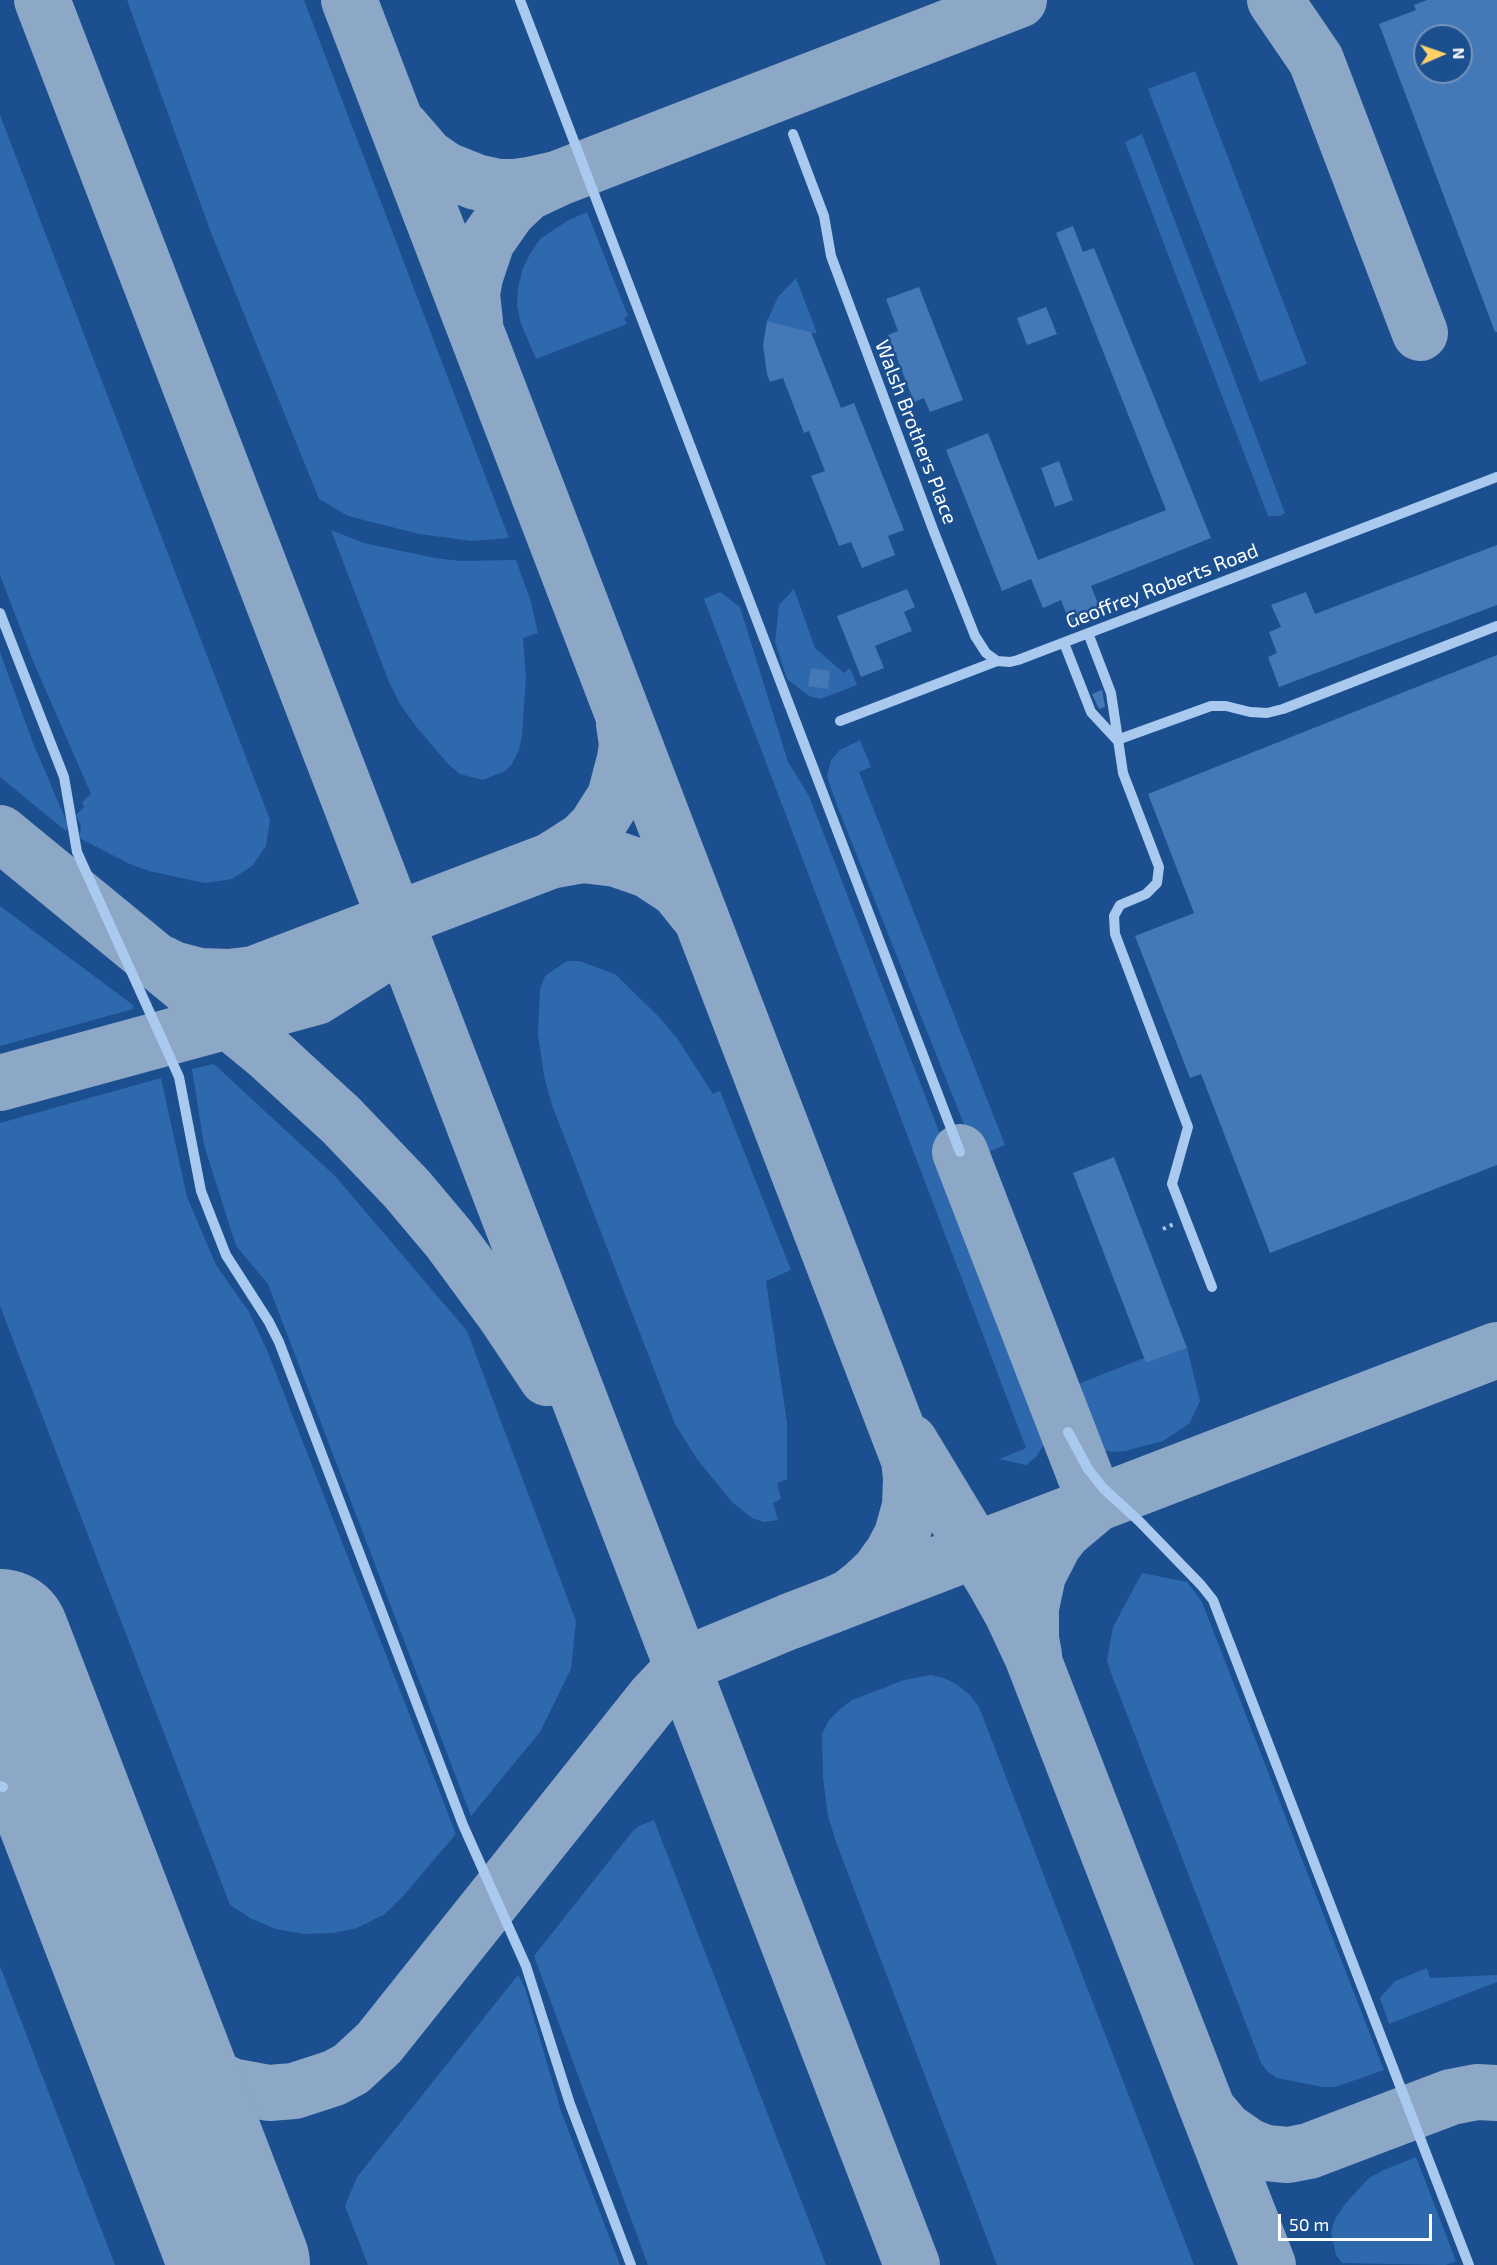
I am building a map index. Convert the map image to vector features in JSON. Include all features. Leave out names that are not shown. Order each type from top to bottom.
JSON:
[{"type":"street","points":[[520,0],[960,1152]]},
{"type":"street","name":"Walsh Brothers Place","points":[[793,134],[824,216],[831,256],[970,624],[981,646],[997,661]]},
{"type":"street","name":"Geoffrey Roberts Road","points":[[840,721],[997,661],[1018,660],[1064,643],[1497,477]]},
{"type":"street","points":[[0,613],[66,784],[77,852],[178,1077],[201,1191],[226,1255],[269,1322],[279,1342],[463,1826],[533,1983],[570,2104],[631,2265]]},
{"type":"street","points":[[1117,740],[1211,706],[1226,706],[1267,713],[1283,709],[1497,626]]},
{"type":"street","points":[[1088,633],[1111,693],[1123,773],[1159,867],[1160,876],[1157,883],[1146,894],[1120,905],[1114,916],[1115,934],[1188,1127],[1173,1184],[1212,1287]]},
{"type":"street","points":[[1064,643],[1091,712],[1117,740]]},
{"type":"street","points":[[1068,1432],[1078,1455],[1103,1488],[1139,1521],[1213,1600],[1469,2265]]},
{"type":"shaded area","points":[[127,0],[304,0],[509,538],[472,541],[419,534],[348,516],[319,499],[210,230]]},
{"type":"shaded area","points":[[1195,71],[1307,364],[1260,382],[1148,89]]},
{"type":"shaded area","points":[[0,115],[270,820],[266,846],[252,866],[232,879],[205,883],[149,871],[79,838],[81,826],[76,815],[84,807],[82,802],[91,794],[33,661],[0,575]]},
{"type":"shaded area","points":[[1142,134],[1285,513],[1280,516],[1268,516],[1125,142]]},
{"type":"shaded area","points":[[587,212],[628,316],[624,318],[627,324],[536,359],[521,324],[517,306],[518,288],[523,268],[540,239],[567,221]]},
{"type":"shaded area","points":[[796,278],[817,334],[767,321],[778,297]]},
{"type":"shaded area","points":[[331,530],[364,543],[435,558],[460,561],[516,560],[531,602],[538,633],[523,638],[526,677],[522,735],[519,750],[512,764],[505,771],[483,780],[460,774],[448,764],[414,724],[400,704],[389,682]]},
{"type":"shaded area","points":[[794,589],[815,648],[844,673],[850,668],[857,685],[820,699],[809,696],[787,679],[775,642],[779,605]]},
{"type":"shaded area","points":[[720,592],[740,607],[788,762],[809,796],[1050,1418],[1050,1435],[1036,1457],[1026,1465],[999,1459],[1026,1448],[704,599]]},
{"type":"shaded area","points":[[0,652],[33,743],[68,825],[66,831],[0,777]]},
{"type":"shaded area","points":[[860,740],[871,767],[859,772],[1005,1145],[977,1157],[827,776],[831,760],[840,750]]},
{"type":"shaded area","points":[[0,906],[133,1005],[133,1009],[0,1046]]},
{"type":"shaded area","points":[[567,961],[579,961],[615,974],[677,1038],[713,1094],[720,1091],[791,1270],[766,1281],[787,1423],[787,1479],[777,1483],[781,1499],[773,1503],[778,1520],[764,1522],[752,1518],[732,1502],[697,1459],[675,1424],[552,1105],[544,1076],[538,1034],[540,989],[545,976]]},
{"type":"shaded area","points":[[214,1064],[336,1177],[467,1331],[576,1621],[571,1669],[540,1732],[471,1816],[268,1284],[236,1246],[204,1145],[192,1069]]},
{"type":"shaded area","points":[[161,1078],[187,1197],[216,1265],[249,1312],[267,1350],[456,1834],[385,1914],[357,1928],[333,1933],[304,1934],[276,1929],[252,1919],[230,1905],[0,1306],[0,1123]]},
{"type":"shaded area","points":[[1187,1348],[1200,1401],[1189,1424],[1163,1441],[1125,1451],[1102,1450],[1088,1442],[1081,1433],[1063,1390],[1144,1358],[1146,1363]]},
{"type":"shaded area","points":[[1142,1573],[1187,1582],[1202,1602],[1384,2070],[1335,2087],[1323,2087],[1277,2078],[1261,2063],[1107,1660],[1113,1627]]},
{"type":"shaded area","points":[[931,1675],[956,1684],[969,1694],[979,1707],[1194,2265],[997,2265],[836,1842],[828,1816],[823,1777],[822,1734],[829,1720],[840,1709],[852,1700],[904,1680]]},
{"type":"shaded area","points":[[654,1820],[826,2265],[648,2265],[534,1956],[632,1832],[639,1826]]},
{"type":"shaded area","points":[[0,1966],[115,2265],[0,2265]]},
{"type":"shaded area","points":[[1427,1968],[1430,1978],[1497,1975],[1497,1982],[1389,2024],[1380,1998],[1395,1981]]},
{"type":"shaded area","points":[[518,1975],[525,1988],[561,2111],[620,2265],[368,2265],[345,2206],[357,2177]]},
{"type":"shaded area","points":[[1416,2157],[1456,2261],[1446,2265],[1342,2263],[1336,2255],[1331,2232],[1335,2219],[1345,2204],[1369,2178]]},
{"type":"building","points":[[1427,0],[1497,0],[1497,332],[1495,332],[1379,24],[1416,10],[1414,5]]},
{"type":"building","points":[[1073,226],[1083,252],[1094,248],[1211,538],[1091,586],[1101,611],[1070,623],[1061,600],[1043,608],[1031,579],[1002,591],[946,450],[988,433],[1038,560],[1166,510],[1056,233]]},
{"type":"building","points":[[919,287],[963,400],[930,412],[924,398],[914,402],[888,335],[898,331],[886,299]]},
{"type":"building","points":[[1046,307],[1057,334],[1027,345],[1017,318]]},
{"type":"building","points":[[767,321],[811,332],[841,408],[854,403],[904,530],[888,536],[895,555],[862,568],[851,542],[839,546],[811,476],[825,471],[809,431],[804,433],[783,378],[770,382],[767,374],[763,345]]},
{"type":"building","points":[[1059,461],[1073,500],[1055,507],[1041,468]]},
{"type":"building","points":[[1497,545],[1497,605],[1279,687],[1268,657],[1277,653],[1269,632],[1281,627],[1271,605],[1306,592],[1315,614]]},
{"type":"building","points":[[907,589],[915,607],[904,612],[912,631],[875,646],[884,668],[861,677],[837,616]]},
{"type":"building","points":[[1497,655],[1497,1165],[1270,1253],[1201,1074],[1190,1078],[1135,936],[1194,913],[1148,794]]},
{"type":"building","points":[[811,668],[830,671],[828,689],[808,686]]},
{"type":"building","points":[[1102,690],[1105,707],[1099,709],[1092,694]]},
{"type":"building","points":[[1114,1157],[1187,1348],[1146,1363],[1073,1173]]},
{"type":"taxiway","points":[[42,0],[912,2265]]},
{"type":"taxiway","points":[[349,0],[909,1460],[910,1506],[902,1535],[892,1554],[879,1572],[864,1586],[850,1597],[828,1607]]},
{"type":"taxiway","points":[[475,322],[472,294],[487,241],[508,211],[527,193],[559,178],[1019,0]]},
{"type":"taxiway","points":[[1275,0],[1316,60],[1420,333]]},
{"type":"taxiway","points":[[401,127],[427,157],[446,170],[476,182],[499,187],[514,187],[556,179]]},
{"type":"taxiway","points":[[550,861],[583,840],[596,827],[615,797],[627,744],[624,724]]},
{"type":"taxiway","points":[[0,833],[269,1054],[341,1120],[407,1189],[449,1239],[505,1315],[547,1378]]},
{"type":"taxiway","points":[[161,963],[173,969],[200,976],[229,977],[254,974],[550,861],[583,855],[616,859],[648,870],[677,889],[698,915]]},
{"type":"taxiway","points":[[0,1083],[316,997],[401,943]]},
{"type":"taxiway","points":[[960,1152],[1096,1504],[1064,1531],[1054,1544],[1038,1575],[1031,1608],[1031,1639],[1034,1655]]},
{"type":"taxiway","points":[[148,2024],[172,2054],[190,2066],[231,2086],[269,2093],[294,2091],[334,2078],[351,2069],[379,2043],[655,1697],[673,1678],[701,1658],[788,1622],[1497,1350]]},
{"type":"taxiway","points":[[910,1442],[994,1581],[1032,1656],[1268,2265]]},
{"type":"taxiway","points":[[1208,2110],[1225,2130],[1248,2146],[1266,2153],[1288,2155],[1309,2151],[1451,2097],[1477,2092],[1497,2093]]},
{"type":"runway","points":[[0,1639],[240,2265]]}]
